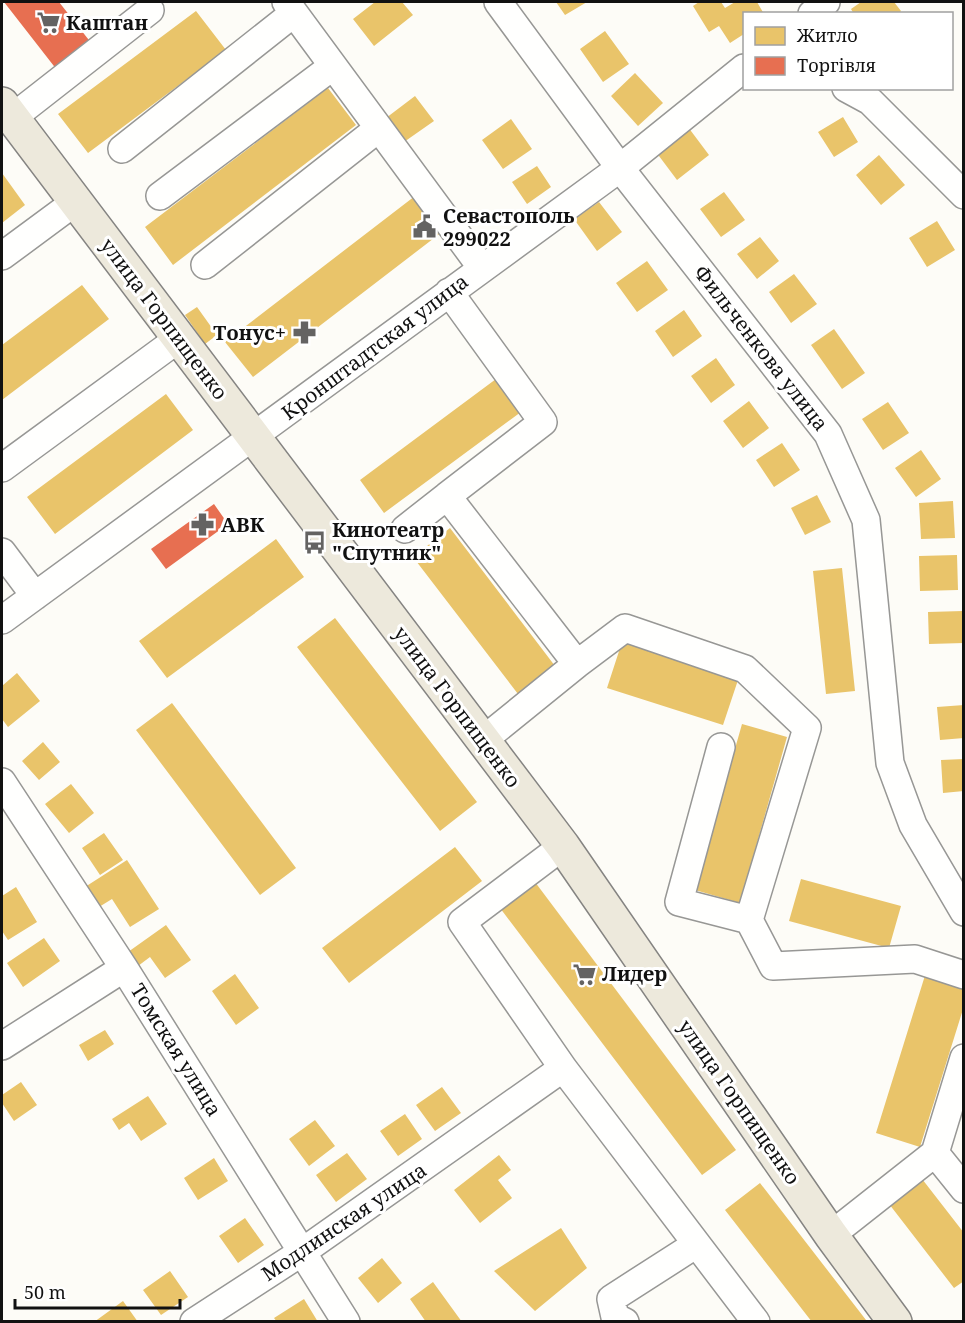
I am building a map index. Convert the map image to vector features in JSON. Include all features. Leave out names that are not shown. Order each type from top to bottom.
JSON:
[{"type":"main road","name":"улица Горпищенко","points":[[7,111],[562,846],[831,1235],[896,1322]]},
{"type":"street","name":"Фильченкова улица","points":[[499,2],[620,168],[828,434],[866,520],[890,763],[913,825],[963,912]]},
{"type":"street","points":[[814,12],[826,2]]},
{"type":"street","points":[[122,149],[290,7],[482,268]]},
{"type":"street","points":[[7,111],[150,10]]},
{"type":"street","points":[[160,196],[333,66]]},
{"type":"street","name":"Кронштадтская улица","points":[[2,620],[620,168],[743,69]]},
{"type":"street","points":[[850,90],[870,100],[963,195]]},
{"type":"street","points":[[205,265],[379,128]]},
{"type":"street","points":[[2,255],[75,202]]},
{"type":"street","points":[[405,529],[543,422],[449,292]]},
{"type":"street","points":[[2,468],[178,339]]},
{"type":"street","points":[[447,496],[577,664]]},
{"type":"street","points":[[2,552],[35,596]]},
{"type":"street","points":[[482,741],[625,628],[745,669],[807,728],[749,920],[773,966],[915,959],[963,975]]},
{"type":"street","points":[[721,747],[679,902],[749,920]]},
{"type":"street","name":"Томская улица","points":[[2,782],[124,968],[346,1322]]},
{"type":"street","points":[[562,846],[462,922],[563,1068],[695,1245],[756,1322]]},
{"type":"street","points":[[2,1046],[124,968]]},
{"type":"street","points":[[831,1235],[935,1153],[963,1058]]},
{"type":"street","name":"Модлинская улица","points":[[194,1322],[302,1252],[563,1068]]},
{"type":"street","points":[[935,1153],[963,1189]]},
{"type":"street","points":[[625,1322],[615,1317],[611,1299],[695,1245]]},
{"type":"building: Житло","points":[[375,2],[402,2],[413,15],[374,46],[353,19]]},
{"type":"building: Житло","points":[[556,2],[587,2],[565,15]]},
{"type":"building: Житло","points":[[699,2],[721,2],[725,8],[735,2],[757,2],[763,12],[743,12],[743,35],[730,43],[719,26],[709,32],[693,6]]},
{"type":"building: Житло","points":[[861,2],[894,2],[901,11],[853,12],[851,9]]},
{"type":"building: Житло","points":[[196,11],[226,50],[88,153],[58,114]]},
{"type":"building: Житло","points":[[605,31],[629,64],[603,82],[580,49]]},
{"type":"building: Житло","points":[[635,73],[663,103],[638,126],[611,96]]},
{"type":"building: Житло","points":[[328,88],[356,125],[173,265],[145,227]]},
{"type":"building: Житло","points":[[415,96],[434,121],[404,142],[386,118]]},
{"type":"building: Житло","points":[[843,117],[858,142],[834,157],[818,132]]},
{"type":"building: Житло","points":[[511,119],[532,149],[503,169],[482,140]]},
{"type":"building: Житло","points":[[688,127],[709,155],[677,180],[656,152]]},
{"type":"building: Житло","points":[[879,155],[905,185],[881,205],[856,175]]},
{"type":"building: Житло","points":[[537,166],[551,187],[527,204],[512,182]]},
{"type":"building: Житло","points":[[2,173],[25,205],[2,223]]},
{"type":"building: Житло","points":[[724,192],[745,220],[721,237],[700,209]]},
{"type":"building: Житло","points":[[415,196],[442,232],[253,377],[225,342]]},
{"type":"building: Житло","points":[[599,202],[622,232],[597,251],[574,219]]},
{"type":"building: Житло","points":[[937,221],[955,250],[927,267],[909,238]]},
{"type":"building: Житло","points":[[760,237],[779,261],[757,279],[737,254]]},
{"type":"building: Житло","points":[[647,261],[668,290],[637,312],[616,283]]},
{"type":"building: Житло","points":[[794,274],[817,304],[791,323],[769,292]]},
{"type":"building: Житло","points":[[82,285],[109,319],[2,400],[2,345]]},
{"type":"building: Житло","points":[[197,307],[217,335],[205,344],[185,315]]},
{"type":"building: Житло","points":[[684,310],[702,336],[673,357],[655,331]]},
{"type":"building: Житло","points":[[834,329],[865,373],[842,389],[811,345]]},
{"type":"building: Житло","points":[[716,358],[735,385],[711,403],[691,376]]},
{"type":"building: Житло","points":[[496,379],[521,412],[384,513],[360,480]]},
{"type":"building: Житло","points":[[166,394],[193,430],[55,534],[27,497]]},
{"type":"building: Житло","points":[[749,401],[769,428],[743,448],[723,421]]},
{"type":"building: Житло","points":[[888,402],[909,433],[883,450],[862,419]]},
{"type":"building: Житло","points":[[782,443],[800,470],[774,487],[756,460]]},
{"type":"building: Житло","points":[[921,450],[941,479],[916,497],[895,468]]},
{"type":"building: Житло","points":[[817,495],[831,522],[805,535],[791,508]]},
{"type":"building: Житло","points":[[953,501],[955,538],[921,539],[919,503]]},
{"type":"building: Житло","points":[[450,528],[555,666],[518,694],[413,557]]},
{"type":"building: Житло","points":[[276,539],[304,577],[167,678],[139,641]]},
{"type":"building: Житло","points":[[957,555],[958,590],[920,591],[919,556]]},
{"type":"building: Житло","points":[[842,568],[855,691],[826,694],[813,571]]},
{"type":"building: Житло","points":[[963,611],[964,643],[929,644],[928,612]]},
{"type":"building: Житло","points":[[335,618],[477,802],[440,831],[297,647]]},
{"type":"building: Житло","points":[[622,642],[738,680],[723,725],[607,688]]},
{"type":"building: Житло","points":[[17,673],[40,701],[8,727],[2,719],[2,686]]},
{"type":"building: Житло","points":[[172,703],[296,868],[260,895],[136,730]]},
{"type":"building: Житло","points":[[964,705],[964,738],[940,740],[937,707]]},
{"type":"building: Житло","points":[[742,724],[787,737],[740,903],[695,890]]},
{"type":"building: Житло","points":[[43,742],[60,762],[39,780],[22,761]]},
{"type":"building: Житло","points":[[964,759],[964,791],[943,793],[941,760]]},
{"type":"building: Житло","points":[[71,784],[94,813],[69,833],[45,804]]},
{"type":"building: Житло","points":[[104,833],[123,860],[100,875],[82,848]]},
{"type":"building: Житло","points":[[455,847],[482,881],[349,983],[322,948]]},
{"type":"building: Житло","points":[[127,860],[159,909],[130,927],[112,899],[99,907],[85,887]]},
{"type":"building: Житло","points":[[532,878],[736,1150],[702,1175],[497,904]]},
{"type":"building: Житло","points":[[801,879],[901,906],[889,948],[789,921]]},
{"type":"building: Житло","points":[[16,887],[37,922],[8,940],[2,931],[2,896]]},
{"type":"building: Житло","points":[[166,925],[191,960],[165,978],[150,957],[138,966],[128,952]]},
{"type":"building: Житло","points":[[44,938],[60,961],[23,987],[7,963]]},
{"type":"building: Житло","points":[[927,969],[964,980],[964,1006],[920,1147],[876,1133]]},
{"type":"building: Житло","points":[[235,974],[259,1008],[236,1025],[212,991]]},
{"type":"building: Житло","points":[[105,1030],[114,1044],[88,1061],[79,1045]]},
{"type":"building: Житло","points":[[21,1082],[37,1105],[14,1121],[2,1103],[2,1095]]},
{"type":"building: Житло","points":[[442,1087],[461,1113],[435,1131],[416,1105]]},
{"type":"building: Житло","points":[[148,1096],[167,1124],[141,1141],[129,1123],[119,1130],[112,1119]]},
{"type":"building: Житло","points":[[405,1114],[422,1139],[398,1156],[380,1131]]},
{"type":"building: Житло","points":[[315,1120],[335,1146],[309,1166],[289,1139]]},
{"type":"building: Житло","points":[[347,1153],[367,1179],[336,1202],[316,1175]]},
{"type":"building: Житло","points":[[499,1155],[511,1170],[498,1180],[512,1198],[480,1223],[454,1190]]},
{"type":"building: Житло","points":[[214,1158],[228,1181],[198,1200],[184,1178]]},
{"type":"building: Житло","points":[[919,1175],[964,1233],[964,1281],[954,1288],[886,1200]]},
{"type":"building: Житло","points":[[760,1183],[866,1320],[864,1322],[812,1322],[725,1210]]},
{"type":"building: Житло","points":[[245,1218],[264,1245],[238,1263],[219,1236]]},
{"type":"building: Житло","points":[[561,1228],[587,1268],[535,1311],[494,1271]]},
{"type":"building: Житло","points":[[382,1258],[402,1283],[378,1303],[358,1278]]},
{"type":"building: Житло","points":[[170,1271],[188,1297],[161,1315],[143,1290]]},
{"type":"building: Житло","points":[[433,1282],[462,1322],[426,1322],[410,1299]]},
{"type":"building: Житло","points":[[304,1299],[318,1322],[277,1322],[274,1318]]},
{"type":"building: Житло","points":[[123,1301],[138,1322],[94,1322]]},
{"type":"building: Торгівля","name":"Каштан","points":[[4,2],[59,2],[92,44],[57,70]]},
{"type":"building: Торгівля","points":[[214,504],[228,524],[166,569],[151,549]]},
{"type":"place","name":"Каштан","points":[[48,23]]},
{"type":"place","name":"Севастополь 299022","points":[[425,227]]},
{"type":"place","name":"Тонус+","points":[[304,333]]},
{"type":"place","name":"АВК","points":[[203,525]]},
{"type":"place","name":"Кинотеатр \"Спутник\"","points":[[314,542]]},
{"type":"place","name":"Лидер","points":[[584,974]]}]
